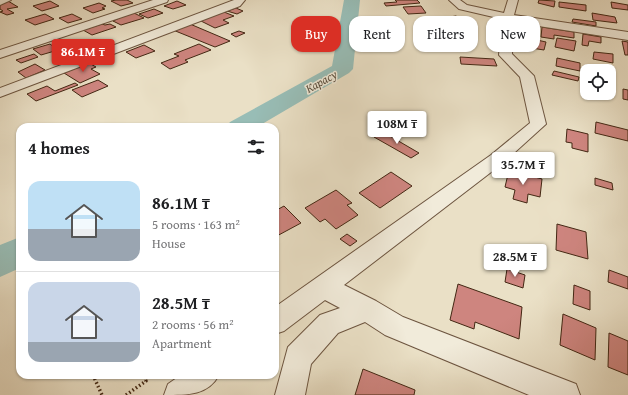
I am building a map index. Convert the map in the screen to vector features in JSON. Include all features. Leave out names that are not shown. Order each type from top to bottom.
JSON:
[{"type":"street","points":[[0,2],[6,0]]},
{"type":"street","points":[[0,54],[163,0]]},
{"type":"street","points":[[0,93],[221,9],[240,0]]},
{"type":"street","points":[[454,0],[462,7],[510,8],[628,36]]},
{"type":"street","points":[[279,319],[497,159],[538,124],[527,76],[505,55],[510,8]]},
{"type":"street","points":[[322,286],[367,309],[394,326],[565,395]]},
{"type":"street","points":[[290,395],[298,357],[329,324],[367,309]]},
{"type":"street","points":[[179,395],[200,379]]},
{"type":"path","points":[[95,379],[102,395]]},
{"type":"path","points":[[126,395],[146,381],[145,379]]},
{"type":"building","points":[[127,0],[133,3],[121,6],[111,1]]},
{"type":"building","points":[[395,0],[417,0],[420,3],[386,6],[384,3],[397,2]]},
{"type":"building","points":[[539,0],[555,1],[554,7],[538,3]]},
{"type":"building","points":[[8,1],[18,7],[7,9],[14,13],[7,15],[0,12],[3,11],[0,9],[0,3]]},
{"type":"building","points":[[50,1],[59,6],[42,11],[33,6]]},
{"type":"building","points":[[177,1],[186,5],[173,9],[164,6]]},
{"type":"building","points":[[559,2],[586,5],[586,11],[559,7]]},
{"type":"building","points":[[611,2],[628,5],[628,10],[612,8]]},
{"type":"building","points":[[99,3],[106,6],[102,8],[105,9],[93,13],[83,8]]},
{"type":"building","points":[[421,6],[426,13],[408,14],[403,7]]},
{"type":"building","points":[[236,8],[243,11],[237,14],[227,11]]},
{"type":"building","points":[[154,9],[163,13],[148,18],[139,14]]},
{"type":"building","points":[[132,12],[144,18],[121,25],[113,21]]},
{"type":"building","points":[[224,12],[234,16],[223,20],[229,23],[215,28],[199,20]]},
{"type":"building","points":[[592,13],[615,17],[617,23],[593,20]]},
{"type":"building","points":[[45,14],[54,19],[35,25],[25,20]]},
{"type":"building","points":[[72,14],[82,19],[68,23],[59,18]]},
{"type":"building","points":[[573,19],[596,22],[596,26],[572,22]]},
{"type":"building","points":[[102,24],[110,24],[116,27],[92,35],[83,30]]},
{"type":"building","points":[[190,24],[230,41],[215,47],[173,30]]},
{"type":"building","points":[[542,27],[574,32],[574,38],[554,35],[554,39],[541,37]]},
{"type":"building","points":[[239,31],[245,33],[236,37],[231,34]]},
{"type":"building","points":[[583,34],[601,37],[601,43],[589,41],[588,46],[582,45]]},
{"type":"building","points":[[557,38],[576,41],[574,51],[555,47]]},
{"type":"building","points":[[540,41],[546,42],[544,50],[540,49]]},
{"type":"building","points":[[622,41],[628,42],[628,55],[625,55]]},
{"type":"building","points":[[50,44],[58,50],[41,55],[33,49]]},
{"type":"building","points":[[90,44],[101,50],[83,57],[72,50]]},
{"type":"building","points":[[199,44],[211,50],[185,60],[188,62],[170,69],[161,63],[179,56],[174,54]]},
{"type":"building","points":[[144,45],[155,51],[136,58],[126,52]]},
{"type":"building","points":[[594,52],[613,54],[613,63],[593,59]]},
{"type":"building","points":[[34,54],[38,57],[21,63],[16,60]]},
{"type":"building","points":[[460,57],[494,59],[497,66],[461,64]]},
{"type":"building","points":[[557,58],[580,63],[580,71],[556,66]]},
{"type":"building","points":[[89,63],[96,67],[91,69],[100,74],[80,83],[64,73]]},
{"type":"building","points":[[35,64],[45,70],[26,78],[18,72]]},
{"type":"building","points":[[554,71],[579,77],[578,81],[552,75]]},
{"type":"building","points":[[98,80],[108,86],[82,97],[72,90]]},
{"type":"building","points":[[75,83],[78,85],[36,101],[27,94],[47,86],[55,91]]},
{"type":"building","points":[[623,89],[628,90],[628,100],[623,99]]},
{"type":"building","points":[[596,122],[628,130],[628,141],[595,133]]},
{"type":"building","points":[[567,129],[588,134],[588,152],[572,148],[572,143],[566,142]]},
{"type":"building","points":[[383,132],[419,153],[411,158],[374,137]]},
{"type":"building","points":[[509,170],[542,179],[540,197],[528,194],[527,203],[513,199],[515,190],[505,187]]},
{"type":"building","points":[[391,172],[412,186],[380,208],[359,193]]},
{"type":"building","points":[[595,178],[612,183],[613,190],[595,185]]},
{"type":"building","points":[[336,190],[352,203],[347,205],[358,215],[336,229],[325,219],[320,222],[305,208]]},
{"type":"building","points":[[284,206],[301,223],[279,235],[279,209]]},
{"type":"building","points":[[557,224],[586,232],[588,259],[556,250]]},
{"type":"building","points":[[347,234],[357,241],[350,246],[340,239]]},
{"type":"building","points":[[507,269],[525,275],[523,288],[505,282]]},
{"type":"building","points":[[609,270],[628,277],[628,289],[608,282]]},
{"type":"building","points":[[458,284],[522,307],[519,339],[475,322],[474,329],[450,320]]},
{"type":"building","points":[[574,285],[590,291],[590,310],[573,304]]},
{"type":"building","points":[[563,314],[596,328],[595,360],[560,345]]},
{"type":"building","points":[[609,333],[628,341],[628,375],[608,367]]},
{"type":"building","points":[[363,369],[415,390],[414,395],[355,395]]},
{"type":"waterway","name":"Карасу","points":[[246,123],[342,69],[352,0]]},
{"type":"waterway","name":"Карасу","points":[[0,262],[16,253]]}]
